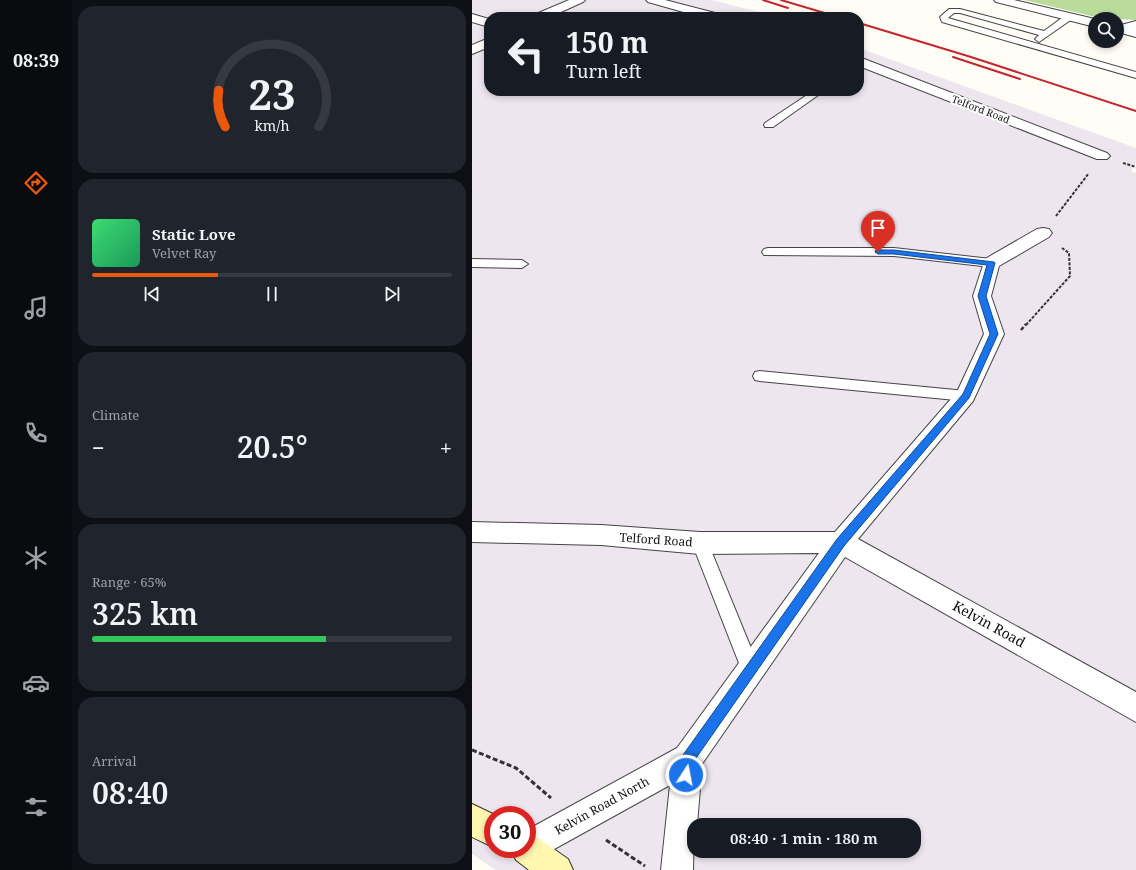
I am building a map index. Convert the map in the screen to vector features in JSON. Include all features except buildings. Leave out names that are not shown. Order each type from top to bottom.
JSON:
[{"type":"main road","points":[[472,820],[484,826]]},
{"type":"main road","points":[[536,855],[557,870]]},
{"type":"street","points":[[551,12],[579,0]]},
{"type":"street","points":[[652,0],[696,12]]},
{"type":"street","points":[[1000,0],[1088,21]]},
{"type":"street","points":[[472,18],[484,22]]},
{"type":"street","points":[[1124,27],[1136,25]]},
{"type":"street","points":[[1124,30],[1136,33]]},
{"type":"street","points":[[472,50],[484,44]]},
{"type":"street","name":"Telford Road","points":[[864,64],[1102,156]]},
{"type":"street","points":[[994,334],[982,296],[991,263],[1043,233]]},
{"type":"street","name":"Kelvin Road North","points":[[536,843],[688,759],[841,542],[966,396],[994,334]]},
{"type":"street","name":"Telford Road","points":[[472,532],[601,535],[700,543],[841,542]]},
{"type":"street","name":"Kelvin Road","points":[[841,542],[987,622],[1136,708]]},
{"type":"street","points":[[677,870],[688,759]]},
{"type":"lane","points":[[1046,34],[960,11],[952,11],[944,16],[945,20],[1033,44],[1136,75]]},
{"type":"lane","points":[[1033,44],[1069,17]]},
{"type":"lane","points":[[769,125],[812,96]]},
{"type":"lane","points":[[768,252],[894,252],[991,263]]},
{"type":"lane","points":[[472,263],[522,264]]},
{"type":"lane","points":[[760,376],[966,396]]},
{"type":"lane","points":[[700,543],[751,670]]},
{"type":"path","points":[[994,334],[1017,334],[1070,276],[1069,253],[1043,233],[1102,156]]},
{"type":"path","points":[[472,750],[516,768],[576,820],[650,870]]},
{"type":"shaded area","points":[[472,0],[711,0],[759,12],[484,12],[484,96],[864,96],[864,50],[1136,148],[1136,163],[1131,171],[1136,173],[1136,870],[496,870],[472,854]]},
{"type":"green space","points":[[1024,0],[1136,0],[1136,20],[1124,19],[1124,12],[1088,12],[1088,15]]},
{"type":"railway","points":[[763,0],[788,8]]},
{"type":"railway","points":[[781,0],[821,12]]},
{"type":"railway","points":[[864,25],[971,57],[1136,111]]},
{"type":"railway","points":[[953,57],[1020,79]]},
{"type":"route","points":[[686,775],[688,759],[841,542],[966,396],[994,334],[982,296],[991,263],[894,252],[878,252]]}]
